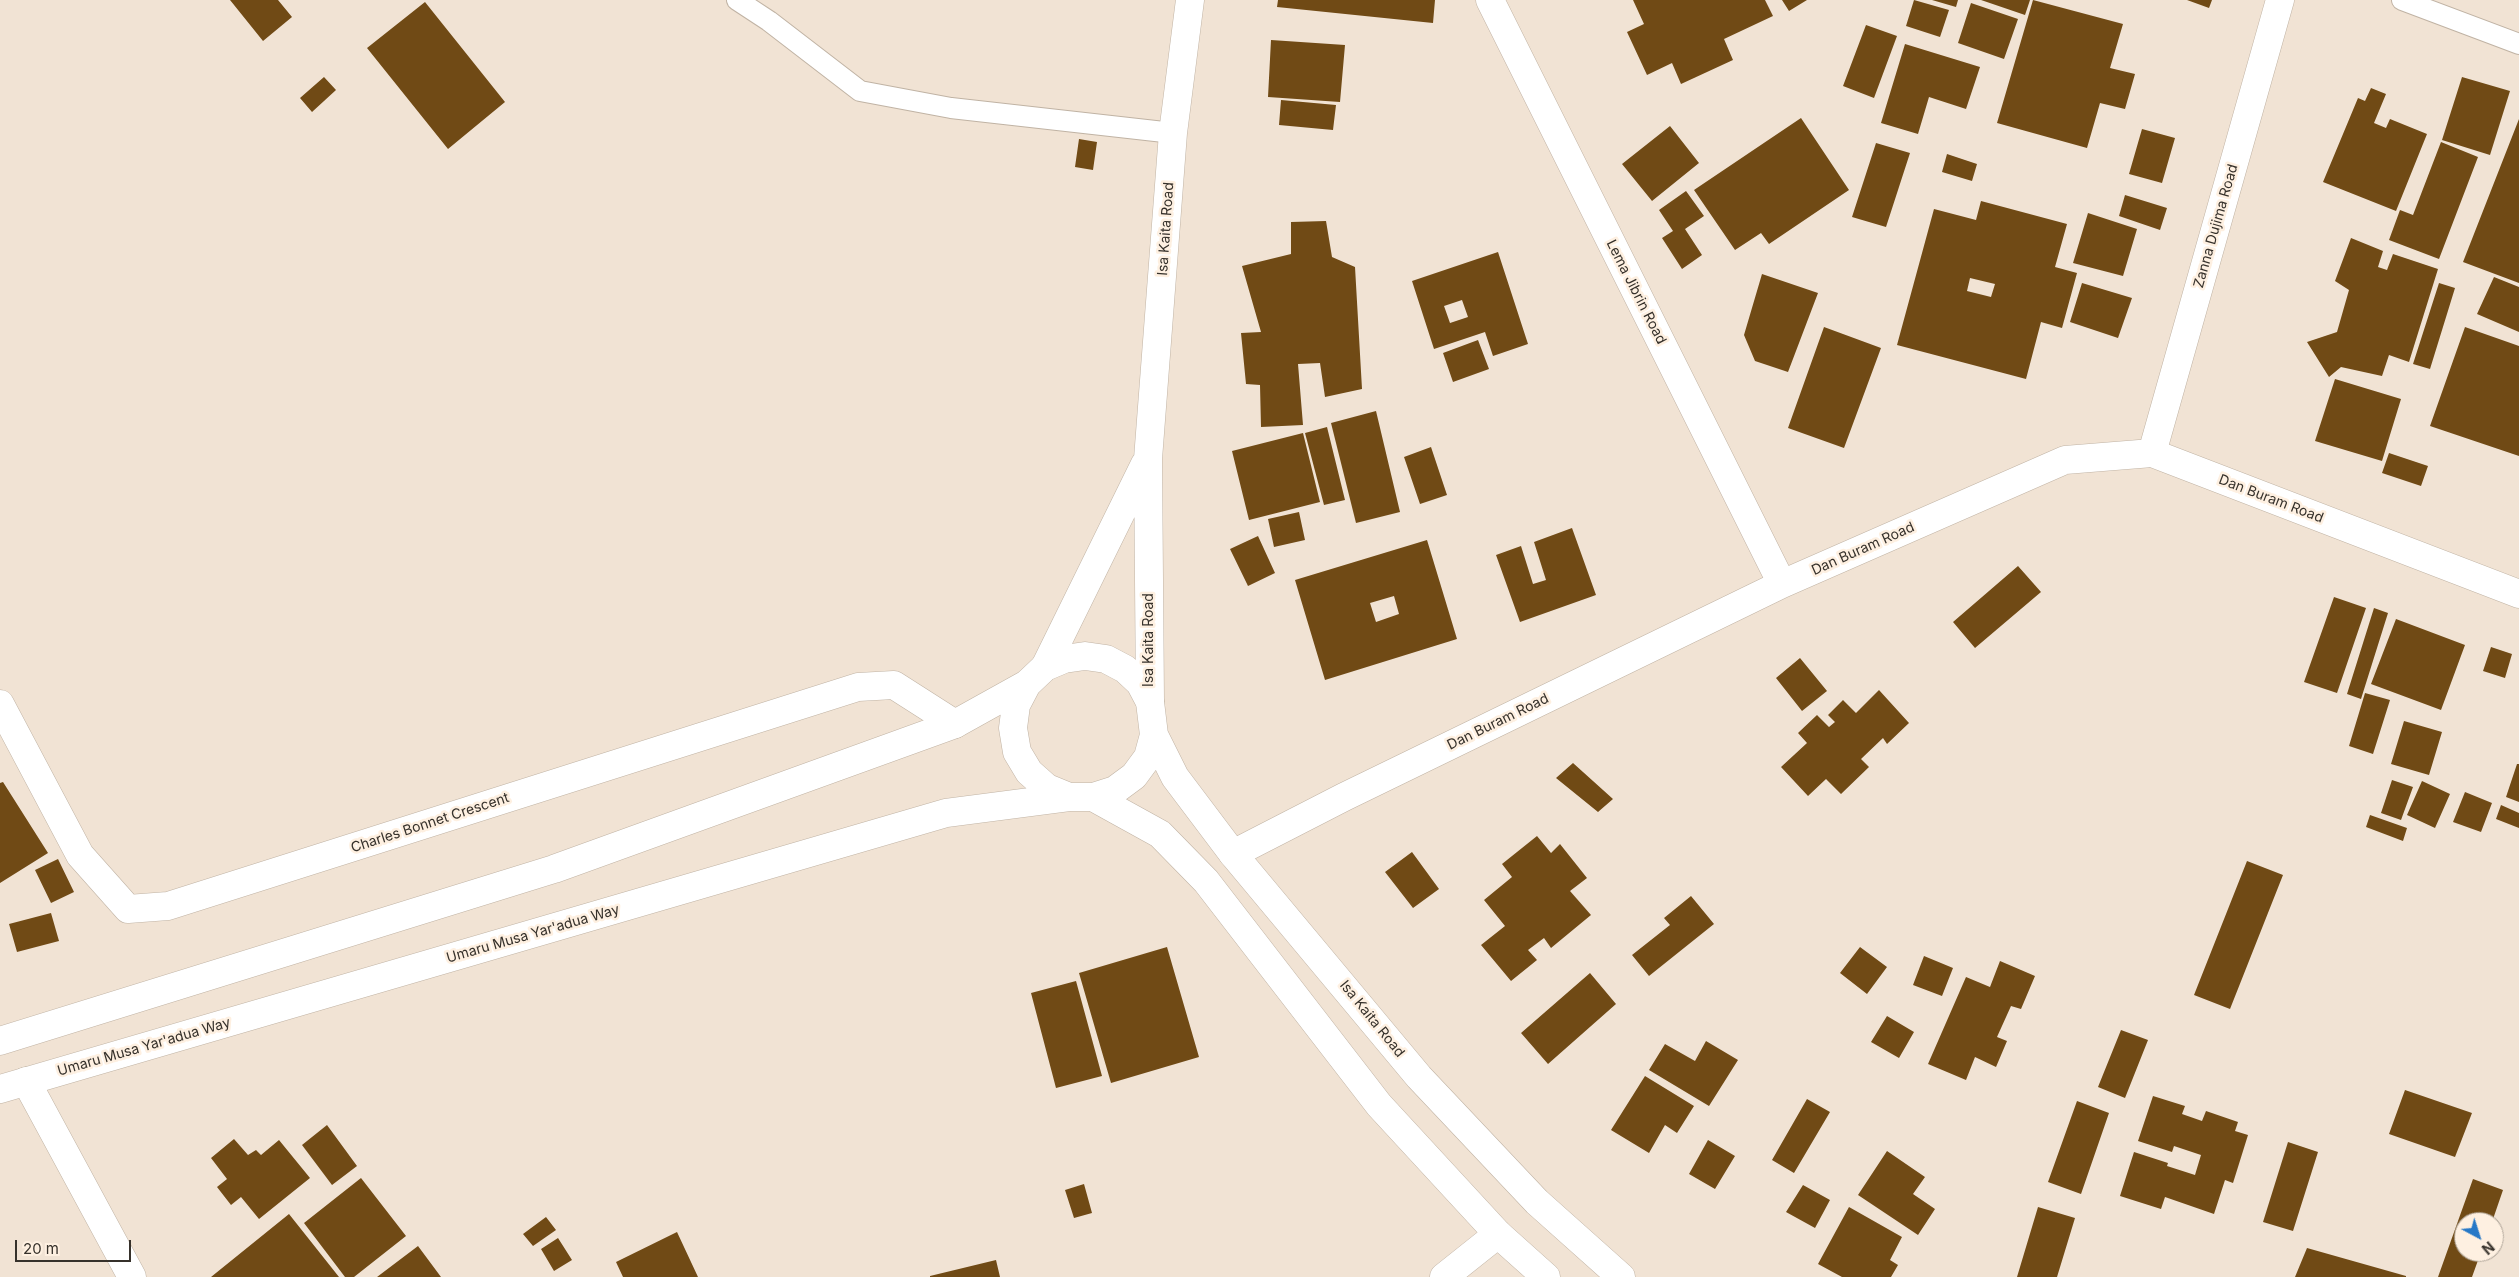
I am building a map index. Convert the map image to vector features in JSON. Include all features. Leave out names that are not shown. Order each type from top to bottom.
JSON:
[{"type":"street","name":"Isa Kaita Road","points":[[1150,702],[1148,459],[1173,133],[1190,0]]},
{"type":"street","name":"Lema Jibrin Road","points":[[1490,0],[1782,584]]},
{"type":"street","name":"Zanna Dujima Road","points":[[2152,453],[2280,0]]},
{"type":"street","name":"Dan Buram Road","points":[[1233,854],[1344,797],[1782,584],[2065,460],[2152,453],[2519,594]]},
{"type":"street","name":"Isa Kaita Road","points":[[1036,676],[1148,459]]},
{"type":"street","points":[[0,1041],[554,868],[955,724],[1064,659],[1085,656],[1106,659],[1124,669],[1140,683],[1150,702],[1154,735],[1148,757],[1134,776],[1116,790],[1081,797]]},
{"type":"street","points":[[1036,676],[1016,705],[1013,728],[1016,752],[1029,772],[1047,788],[1081,797],[1160,834],[1206,881],[1378,1106],[1498,1234],[1546,1277]]},
{"type":"street","name":"Charles Bonnet Crescent","points":[[0,704],[80,855],[128,908],[168,906],[858,686],[894,685],[955,724]]},
{"type":"street","name":"Isa Kaita Road","points":[[1154,735],[1175,777],[1233,854],[1419,1077],[1537,1202],[1621,1277]]},
{"type":"street","name":"Umaru Musa Yar'adua Way","points":[[0,1089],[946,813],[1081,797]]},
{"type":"street","points":[[26,1081],[132,1277]]},
{"type":"street","points":[[1444,1277],[1498,1234]]},
{"type":"lane","points":[[736,0],[769,21],[860,91],[951,108],[1173,133]]},
{"type":"lane","points":[[2402,0],[2519,44]]},
{"type":"building","points":[[230,0],[278,0],[292,17],[263,41]]},
{"type":"building","points":[[1278,0],[1435,0],[1433,23],[1277,7]]},
{"type":"building","points":[[1633,0],[1765,0],[1773,16],[1724,39],[1733,60],[1681,84],[1672,63],[1647,75],[1627,32],[1644,24]]},
{"type":"building","points":[[1782,0],[1807,0],[1789,11]]},
{"type":"building","points":[[1914,0],[1949,10],[1940,37],[1906,26]]},
{"type":"building","points":[[1932,0],[1958,0],[1956,7]]},
{"type":"building","points":[[1981,0],[2030,0],[2025,15]]},
{"type":"building","points":[[2033,0],[2123,24],[2110,68],[2135,74],[2125,109],[2100,103],[2087,148],[1997,123]]},
{"type":"building","points":[[2187,0],[2212,0],[2209,8]]},
{"type":"building","points":[[425,2],[505,102],[448,149],[367,48]]},
{"type":"building","points":[[1971,3],[2018,19],[2004,59],[1958,43]]},
{"type":"building","points":[[1866,25],[1897,36],[1874,98],[1843,86]]},
{"type":"building","points":[[1271,40],[1345,45],[1340,102],[1268,97]]},
{"type":"building","points":[[1905,44],[1980,67],[1966,109],[1929,97],[1918,134],[1881,123]]},
{"type":"building","points":[[324,77],[336,90],[312,112],[300,98]]},
{"type":"building","points":[[2462,77],[2510,91],[2490,155],[2442,140]]},
{"type":"building","points":[[2371,88],[2386,94],[2374,123],[2386,128],[2390,119],[2427,134],[2396,211],[2323,182],[2358,98],[2365,101]]},
{"type":"building","points":[[1281,100],[1336,105],[1333,130],[1279,125]]},
{"type":"building","points":[[1801,118],[1849,190],[1769,244],[1761,233],[1735,250],[1694,190]]},
{"type":"building","points":[[2519,119],[2519,283],[2463,262]]},
{"type":"building","points":[[1670,126],[1699,163],[1652,201],[1622,164]]},
{"type":"building","points":[[2142,129],[2175,138],[2162,183],[2129,174]]},
{"type":"building","points":[[1079,139],[1097,142],[1093,170],[1075,167]]},
{"type":"building","points":[[2441,142],[2478,157],[2439,259],[2389,240],[2400,210],[2413,215]]},
{"type":"building","points":[[1876,143],[1910,153],[1886,227],[1852,217]]},
{"type":"building","points":[[1947,154],[1977,164],[1972,181],[1942,172]]},
{"type":"building","points":[[1686,191],[1704,216],[1685,229],[1702,255],[1682,269],[1662,238],[1673,231],[1659,210]]},
{"type":"building","points":[[2125,195],[2167,208],[2160,230],[2119,216]]},
{"type":"building","points":[[1981,201],[2067,224],[2055,267],[2077,273],[2062,328],[2041,322],[2026,379],[1897,345],[1934,209],[1976,220]],"holes":[[[1970,278],[1995,284],[1991,297],[1967,291]]]},
{"type":"building","points":[[2088,213],[2137,229],[2123,276],[2073,263]]},
{"type":"building","points":[[1326,221],[1332,257],[1355,267],[1362,389],[1325,397],[1320,363],[1298,364],[1303,425],[1261,427],[1260,385],[1246,384],[1241,333],[1261,332],[1242,266],[1291,254],[1291,222]]},
{"type":"building","points":[[2351,238],[2383,251],[2378,267],[2387,270],[2393,254],[2438,269],[2409,362],[2389,355],[2382,376],[2341,367],[2329,377],[2307,342],[2337,332],[2349,290],[2335,281]]},
{"type":"building","points":[[1498,252],[1528,344],[1493,356],[1485,332],[1434,349],[1412,281]],"holes":[[[1462,300],[1468,317],[1450,323],[1444,306]]]},
{"type":"building","points":[[1762,274],[1818,293],[1788,372],[1755,361],[1744,335]]},
{"type":"building","points":[[2494,277],[2519,287],[2519,332],[2477,314]]},
{"type":"building","points":[[2082,283],[2132,298],[2118,338],[2070,322]]},
{"type":"building","points":[[2439,283],[2455,288],[2430,369],[2413,364]]},
{"type":"building","points":[[1824,327],[1881,348],[1844,448],[1788,428]]},
{"type":"building","points":[[2465,327],[2519,346],[2519,456],[2430,426]]},
{"type":"building","points":[[1478,340],[1489,369],[1453,382],[1443,353]]},
{"type":"building","points":[[2335,379],[2401,399],[2382,461],[2315,441]]},
{"type":"building","points":[[1376,411],[1400,512],[1356,523],[1331,423]]},
{"type":"building","points":[[1327,427],[1345,500],[1324,505],[1305,433]]},
{"type":"building","points":[[1303,433],[1320,502],[1249,520],[1232,451]]},
{"type":"building","points":[[1431,447],[1447,495],[1420,504],[1404,457]]},
{"type":"building","points":[[2389,453],[2428,466],[2421,486],[2382,473]]},
{"type":"building","points":[[1299,512],[1305,540],[1274,547],[1268,519]]},
{"type":"building","points":[[1572,528],[1596,595],[1520,622],[1496,555],[1521,546],[1533,584],[1546,580],[1534,542]]},
{"type":"building","points":[[1258,536],[1275,573],[1248,586],[1230,549]]},
{"type":"building","points":[[1427,540],[1457,639],[1325,680],[1295,580]],"holes":[[[1394,596],[1399,614],[1376,622],[1370,603]]]},
{"type":"building","points":[[2018,566],[2041,592],[1975,648],[1953,622]]},
{"type":"building","points":[[2334,597],[2366,608],[2337,693],[2304,682]]},
{"type":"building","points":[[2374,608],[2388,613],[2361,699],[2347,694]]},
{"type":"building","points":[[2396,619],[2465,645],[2441,710],[2371,684]]},
{"type":"building","points":[[2491,647],[2512,654],[2505,678],[2483,671]]},
{"type":"building","points":[[1800,658],[1827,691],[1802,711],[1776,678]]},
{"type":"building","points":[[1879,690],[1909,723],[1887,744],[1883,738],[1861,759],[1869,767],[1841,794],[1826,779],[1808,796],[1781,767],[1807,743],[1798,733],[1817,715],[1829,727],[1835,722],[1828,715],[1843,700],[1856,713]]},
{"type":"building","points":[[2365,693],[2390,700],[2373,754],[2349,746]]},
{"type":"building","points":[[2404,721],[2442,732],[2429,775],[2391,764]]},
{"type":"building","points":[[1573,763],[1613,799],[1598,812],[1556,778]]},
{"type":"building","points":[[2517,764],[2519,764],[2519,802],[2506,797]]},
{"type":"building","points":[[2392,780],[2413,787],[2401,820],[2381,813]]},
{"type":"building","points":[[2422,781],[2450,794],[2435,828],[2407,815]]},
{"type":"building","points":[[3,782],[48,853],[0,883],[0,783]]},
{"type":"building","points":[[2465,792],[2492,803],[2481,832],[2453,822]]},
{"type":"building","points":[[2501,805],[2519,813],[2519,828],[2496,819]]},
{"type":"building","points":[[2370,815],[2407,828],[2403,841],[2366,827]]},
{"type":"building","points":[[1537,836],[1551,853],[1560,844],[1587,878],[1570,891],[1591,915],[1551,948],[1544,938],[1528,950],[1537,960],[1511,981],[1481,945],[1505,926],[1484,900],[1512,877],[1502,864]]},
{"type":"building","points":[[1412,852],[1439,889],[1413,908],[1385,872]]},
{"type":"building","points":[[58,859],[74,892],[51,903],[35,870]]},
{"type":"building","points":[[2247,861],[2283,875],[2230,1009],[2194,995]]},
{"type":"building","points":[[1691,896],[1714,924],[1649,976],[1632,955],[1670,925],[1664,918]]},
{"type":"building","points":[[51,913],[59,941],[17,952],[9,924]]},
{"type":"building","points":[[1167,947],[1199,1057],[1111,1083],[1079,973]]},
{"type":"building","points":[[1860,947],[1887,967],[1867,994],[1840,973]]},
{"type":"building","points":[[1924,956],[1953,968],[1942,996],[1913,985]]},
{"type":"building","points":[[2000,961],[2035,976],[2021,1009],[2011,1006],[1997,1037],[2007,1041],[1996,1067],[1975,1057],[1966,1080],[1928,1064],[1966,977],[1990,987]]},
{"type":"building","points":[[1590,973],[1616,1004],[1548,1064],[1521,1033]]},
{"type":"building","points":[[1076,981],[1102,1076],[1056,1088],[1031,993]]},
{"type":"building","points":[[1887,1016],[1914,1032],[1899,1058],[1871,1042]]},
{"type":"building","points":[[2121,1030],[2148,1040],[2125,1098],[2098,1087]]},
{"type":"building","points":[[1706,1041],[1738,1060],[1709,1106],[1649,1070],[1665,1044],[1695,1061]]},
{"type":"building","points":[[1645,1076],[1694,1106],[1677,1133],[1665,1125],[1649,1153],[1611,1130]]},
{"type":"building","points":[[2405,1090],[2472,1113],[2455,1157],[2389,1134]]},
{"type":"building","points":[[2153,1096],[2185,1106],[2182,1114],[2202,1121],[2206,1111],[2238,1122],[2235,1131],[2248,1135],[2233,1183],[2225,1180],[2214,1214],[2165,1197],[2161,1209],[2120,1196],[2134,1152],[2168,1163],[2167,1166],[2195,1175],[2201,1155],[2174,1146],[2172,1152],[2138,1141]]},
{"type":"building","points":[[1807,1099],[1830,1112],[1794,1173],[1772,1160]]},
{"type":"building","points":[[2077,1101],[2109,1113],[2081,1194],[2048,1182]]},
{"type":"building","points":[[327,1125],[357,1166],[332,1185],[302,1145]]},
{"type":"building","points":[[234,1139],[248,1155],[256,1150],[261,1155],[279,1140],[310,1178],[259,1219],[241,1197],[231,1205],[217,1187],[227,1179],[211,1158]]},
{"type":"building","points":[[1708,1140],[1735,1156],[1715,1189],[1689,1174]]},
{"type":"building","points":[[2288,1142],[2318,1152],[2293,1231],[2263,1222]]},
{"type":"building","points":[[1887,1151],[1925,1177],[1913,1194],[1935,1209],[1918,1235],[1858,1195]]},
{"type":"building","points":[[361,1178],[406,1236],[354,1277],[345,1277],[304,1223]]},
{"type":"building","points":[[2473,1179],[2503,1190],[2495,1212],[2461,1212]]},
{"type":"building","points":[[1084,1184],[1092,1213],[1074,1218],[1065,1190]]},
{"type":"building","points":[[1803,1185],[1830,1200],[1815,1228],[1786,1212]]},
{"type":"building","points":[[1849,1207],[1902,1237],[1890,1260],[1898,1265],[1891,1277],[1842,1277],[1818,1264]]},
{"type":"building","points":[[2038,1207],[2075,1218],[2057,1277],[2017,1277]]},
{"type":"building","points":[[289,1214],[339,1277],[211,1277]]},
{"type":"building","points":[[546,1217],[556,1230],[533,1246],[523,1234]]},
{"type":"building","points":[[677,1232],[698,1277],[623,1277],[616,1262]]},
{"type":"building","points":[[2454,1232],[2454,1262],[2477,1262],[2472,1277],[2438,1277]]},
{"type":"building","points":[[558,1238],[572,1260],[554,1271],[541,1249]]},
{"type":"building","points":[[418,1246],[441,1277],[377,1277]]},
{"type":"building","points":[[2307,1248],[2406,1276],[2406,1277],[2295,1277]]},
{"type":"building","points":[[996,1260],[1000,1277],[930,1277],[930,1276]]}]
